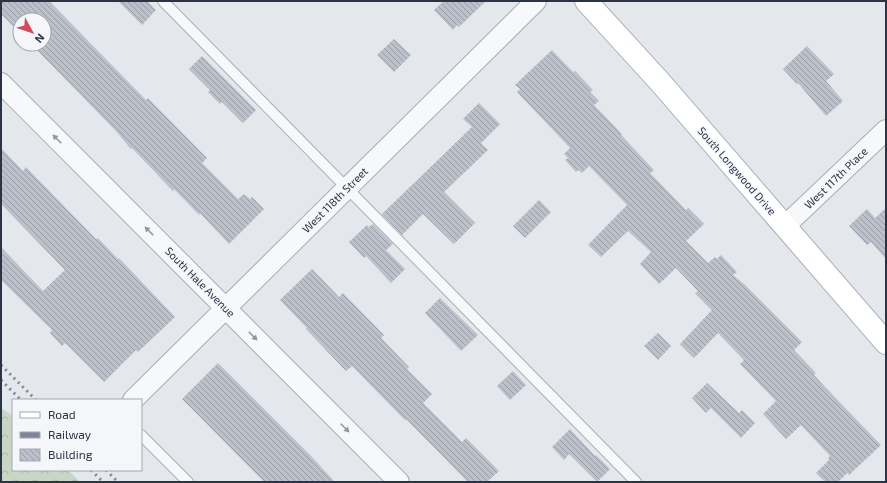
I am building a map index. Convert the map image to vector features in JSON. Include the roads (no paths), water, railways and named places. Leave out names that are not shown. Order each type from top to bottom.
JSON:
[{"type":"street","name":"West 118th Street","points":[[134,399],[536,1]]},
{"type":"street","name":"South Longwood Drive","points":[[586,1],[660,82],[886,343]]},
{"type":"street","name":"South Hale Avenue","points":[[1,83],[398,482]]},
{"type":"street","name":"West 117th Place","points":[[785,226],[886,130]]},
{"type":"lane","points":[[163,1],[636,482]]},
{"type":"lane","points":[[142,436],[188,482]]},
{"type":"railway","points":[[1,365],[35,399]]},
{"type":"railway","points":[[1,380],[20,399]]},
{"type":"railway","points":[[92,471],[103,482]]},
{"type":"railway","points":[[107,471],[118,482]]}]
